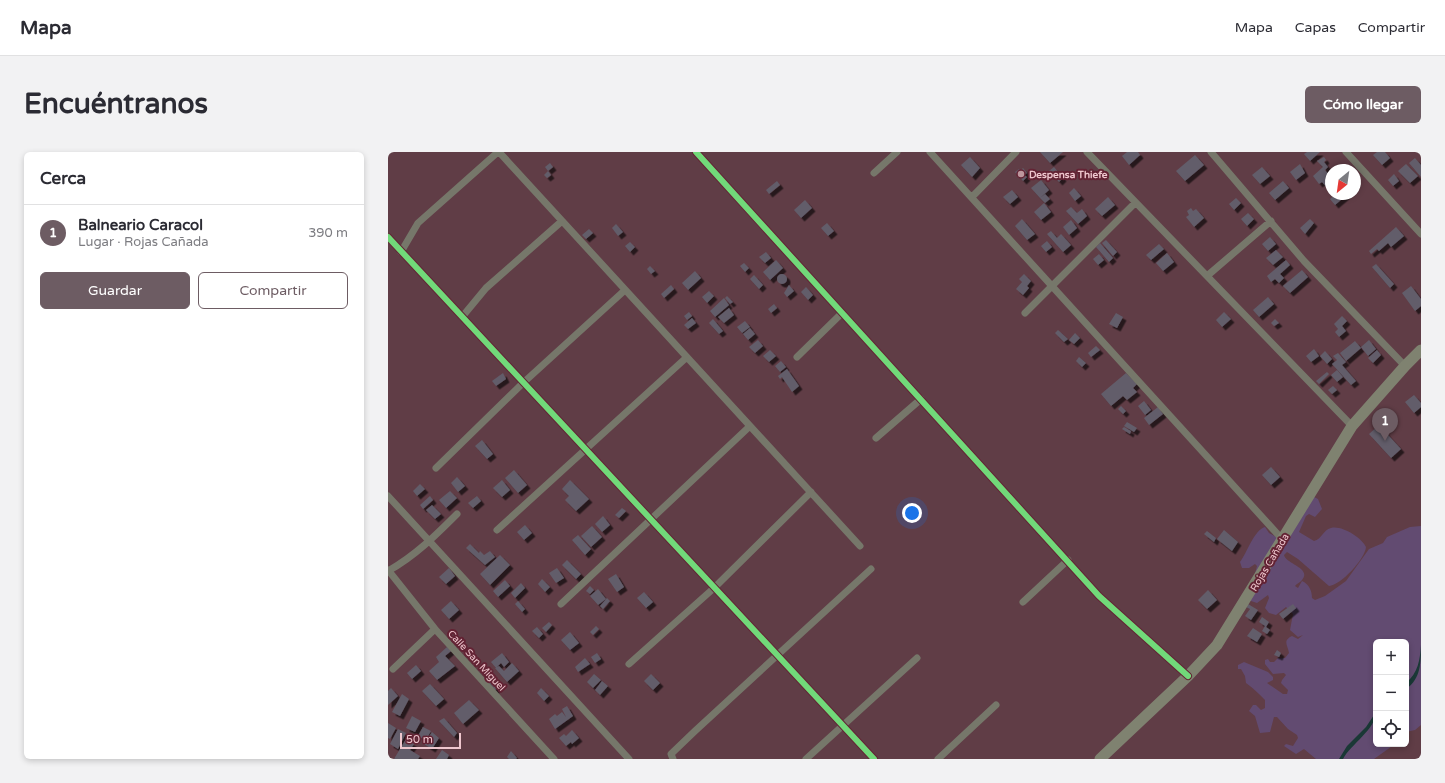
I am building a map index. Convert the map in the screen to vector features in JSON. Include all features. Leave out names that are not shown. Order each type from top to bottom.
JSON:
[{"type":"main road","name":"Rojas Cañada","points":[[1100,759],[1188,676],[1221,640],[1352,426],[1421,350]]},
{"type":"street","points":[[402,252],[418,224],[499,152],[860,546]]},
{"type":"street","points":[[696,152],[1100,596],[1188,676]]},
{"type":"street","points":[[874,173],[897,152]]},
{"type":"street","points":[[930,152],[972,197],[1051,287],[1282,539]]},
{"type":"street","points":[[972,197],[1016,152]]},
{"type":"street","points":[[1087,152],[1352,426]]},
{"type":"street","points":[[1212,152],[1304,261],[1405,366]]},
{"type":"street","points":[[1346,152],[1421,234]]},
{"type":"street","points":[[1025,313],[1135,203]]},
{"type":"street","points":[[462,317],[486,288],[562,221]]},
{"type":"street","points":[[1206,276],[1271,221]]},
{"type":"street","points":[[388,238],[874,759]]},
{"type":"street","points":[[436,468],[523,383],[625,290]]},
{"type":"street","points":[[796,357],[842,313]]},
{"type":"street","points":[[497,530],[584,448],[687,357]]},
{"type":"street","points":[[876,438],[921,399]]},
{"type":"street","points":[[561,604],[750,426]]},
{"type":"street","points":[[629,664],[714,588],[811,492]]},
{"type":"street","points":[[388,496],[629,759]]},
{"type":"street","points":[[388,571],[403,563],[430,541],[457,514]]},
{"type":"street","points":[[1023,602],[1068,560]]},
{"type":"street","points":[[673,759],[671,754],[871,569]]},
{"type":"street","name":"Calle San Miguel","points":[[388,571],[434,629],[554,759]]},
{"type":"street","points":[[393,669],[434,629]]},
{"type":"street","points":[[806,759],[917,658]]},
{"type":"street","points":[[938,759],[996,705]]},
{"type":"shaded area","points":[[1312,496],[1318,499],[1322,509],[1315,517],[1309,514],[1306,516],[1299,532],[1314,541],[1328,529],[1341,528],[1356,536],[1364,543],[1366,547],[1365,552],[1352,571],[1334,585],[1329,586],[1298,559],[1287,552],[1284,555],[1289,561],[1304,572],[1302,580],[1295,586],[1298,588],[1302,581],[1307,584],[1310,588],[1312,598],[1315,600],[1325,596],[1346,581],[1369,549],[1383,543],[1387,537],[1410,527],[1421,526],[1421,725],[1415,730],[1409,731],[1409,639],[1373,639],[1373,747],[1391,747],[1374,759],[1316,759],[1304,749],[1296,754],[1284,746],[1286,744],[1293,746],[1298,738],[1297,735],[1288,729],[1277,717],[1274,717],[1270,732],[1260,733],[1255,716],[1249,711],[1253,705],[1256,705],[1261,710],[1265,708],[1265,700],[1246,683],[1245,676],[1241,669],[1238,669],[1238,665],[1244,662],[1268,672],[1273,677],[1273,680],[1267,683],[1283,694],[1287,694],[1288,690],[1281,683],[1286,675],[1284,673],[1273,674],[1265,664],[1265,660],[1268,659],[1270,662],[1274,662],[1278,658],[1285,658],[1289,653],[1286,641],[1292,636],[1298,639],[1303,635],[1298,637],[1290,630],[1293,614],[1286,607],[1276,615],[1269,613],[1265,608],[1269,598],[1268,595],[1257,603],[1248,600],[1257,566],[1255,564],[1249,568],[1242,568],[1240,562],[1257,532],[1261,529],[1265,527],[1269,533],[1278,538]]},
{"type":"water","points":[[1421,645],[1419,670],[1415,680],[1409,687],[1409,680],[1416,671]]},
{"type":"water","points":[[1373,716],[1373,722],[1368,730],[1343,759],[1339,759],[1347,746],[1366,727]]},
{"type":"building","points":[[1040,152],[1063,152],[1050,163]]},
{"type":"building","points":[[1127,152],[1138,152],[1140,155],[1129,165],[1122,156]]},
{"type":"building","points":[[1307,152],[1320,152],[1310,161],[1304,154]]},
{"type":"building","points":[[1377,152],[1385,152],[1390,158],[1382,165],[1373,155]]},
{"type":"building","points":[[1195,155],[1204,165],[1185,181],[1176,171]]},
{"type":"building","points":[[970,157],[980,168],[972,177],[961,165]]},
{"type":"building","points":[[1324,157],[1326,160],[1324,162],[1326,164],[1325,185],[1322,182],[1319,184],[1313,176],[1323,167],[1317,161]]},
{"type":"building","points":[[1415,158],[1421,165],[1421,177],[1409,163]]},
{"type":"building","points":[[550,163],[553,167],[548,171],[545,167]]},
{"type":"building","points":[[1300,164],[1305,173],[1296,180],[1290,172]]},
{"type":"building","points":[[1406,164],[1418,176],[1410,183],[1398,171]]},
{"type":"building","points":[[1054,167],[1063,178],[1059,182],[1049,171]]},
{"type":"building","points":[[1262,167],[1270,176],[1260,184],[1252,175]]},
{"type":"building","name":"Despensa Thiefe","points":[[1023,168],[1027,173],[1024,175],[1027,177],[1023,181],[1015,172]]},
{"type":"building","points":[[548,171],[551,175],[547,178],[544,175]]},
{"type":"building","points":[[1394,174],[1399,181],[1393,186],[1388,180]]},
{"type":"building","points":[[1041,180],[1049,190],[1040,198],[1031,188]]},
{"type":"building","points":[[777,181],[780,185],[769,194],[766,190]]},
{"type":"building","points":[[1283,181],[1289,188],[1275,200],[1269,193]]},
{"type":"building","points":[[1074,188],[1081,196],[1075,201],[1069,193]]},
{"type":"building","points":[[1012,190],[1018,197],[1010,204],[1003,197]]},
{"type":"building","points":[[1045,194],[1050,199],[1045,203],[1040,198]]},
{"type":"building","points":[[1108,197],[1115,205],[1102,216],[1095,209]]},
{"type":"building","points":[[1236,198],[1241,203],[1234,210],[1229,204]]},
{"type":"building","points":[[805,200],[812,208],[801,218],[794,210]]},
{"type":"building","points":[[1331,200],[1341,200],[1335,205]]},
{"type":"building","points":[[1044,203],[1051,212],[1041,220],[1034,212]]},
{"type":"building","points":[[1071,207],[1077,213],[1082,209],[1087,216],[1078,224],[1066,211]]},
{"type":"building","points":[[1191,208],[1193,211],[1196,209],[1204,218],[1194,227],[1186,217],[1189,215],[1187,211]]},
{"type":"building","points":[[1248,213],[1254,219],[1247,226],[1241,219]]},
{"type":"building","points":[[1022,219],[1035,234],[1027,240],[1015,226]]},
{"type":"building","points":[[1310,219],[1314,223],[1305,234],[1300,228]]},
{"type":"building","points":[[1071,220],[1077,228],[1069,235],[1063,227]]},
{"type":"building","points":[[827,223],[834,231],[828,236],[821,228]]},
{"type":"building","points":[[616,224],[623,232],[618,236],[612,228]]},
{"type":"building","points":[[1396,227],[1404,236],[1391,247],[1388,243],[1379,251],[1377,249],[1371,254],[1369,251]]},
{"type":"building","points":[[589,229],[593,233],[586,239],[582,235]]},
{"type":"building","points":[[1051,231],[1057,238],[1061,234],[1071,245],[1063,252],[1047,234]]},
{"type":"building","points":[[1270,237],[1276,244],[1268,251],[1262,244]]},
{"type":"building","points":[[1106,240],[1117,252],[1113,256],[1102,243]]},
{"type":"building","points":[[1047,241],[1052,247],[1046,252],[1041,246]]},
{"type":"building","points":[[630,242],[635,247],[630,252],[625,246]]},
{"type":"building","points":[[1100,243],[1113,258],[1109,262],[1096,247]]},
{"type":"building","points":[[1159,244],[1164,249],[1151,260],[1146,255]]},
{"type":"building","points":[[1276,250],[1283,257],[1273,265],[1266,258]]},
{"type":"building","points":[[766,252],[771,258],[765,263],[759,257]]},
{"type":"building","points":[[1167,253],[1174,262],[1163,271],[1156,263]]},
{"type":"building","points":[[1099,254],[1104,260],[1098,265],[1093,259]]},
{"type":"building","points":[[776,260],[783,268],[770,280],[763,272]]},
{"type":"building","points":[[1286,260],[1290,265],[1280,274],[1284,278],[1279,283],[1275,279],[1271,282],[1267,276]]},
{"type":"building","points":[[744,263],[749,268],[745,272],[740,266]]},
{"type":"building","points":[[1376,264],[1394,284],[1390,288],[1372,267]]},
{"type":"building","points":[[650,266],[655,271],[651,274],[647,269]]},
{"type":"building","points":[[1302,270],[1308,277],[1290,293],[1283,286]]},
{"type":"building","points":[[695,271],[701,278],[688,290],[682,283]]},
{"type":"building","points":[[782,274],[787,279],[782,284],[777,279]]},
{"type":"building","points":[[1024,274],[1031,281],[1027,286],[1029,288],[1023,295],[1016,289],[1022,282],[1019,279]]},
{"type":"building","points":[[754,275],[763,285],[759,289],[750,279]]},
{"type":"building","points":[[671,285],[674,289],[664,298],[661,294]]},
{"type":"building","points":[[789,285],[794,291],[787,297],[784,293]]},
{"type":"building","points":[[1411,286],[1421,299],[1421,306],[1415,311],[1402,293]]},
{"type":"building","points":[[806,287],[813,295],[808,300],[801,292]]},
{"type":"building","points":[[709,291],[714,296],[707,303],[702,297]]},
{"type":"building","points":[[727,296],[733,302],[730,304],[725,298]]},
{"type":"building","points":[[1268,297],[1274,304],[1259,317],[1253,310]]},
{"type":"building","points":[[724,298],[729,305],[715,317],[710,311]]},
{"type":"building","points":[[774,304],[777,308],[771,313],[768,309]]},
{"type":"building","points":[[729,308],[734,315],[724,323],[718,317]]},
{"type":"building","points":[[689,312],[692,316],[687,320],[684,316]]},
{"type":"building","points":[[1224,312],[1231,319],[1222,327],[1216,320]]},
{"type":"building","points":[[1116,313],[1123,317],[1117,328],[1109,324]]},
{"type":"building","points":[[1342,316],[1347,321],[1342,326],[1346,331],[1339,337],[1335,332],[1338,329],[1334,324]]},
{"type":"building","points":[[692,318],[696,323],[688,329],[684,325]]},
{"type":"building","points":[[713,319],[723,331],[719,334],[709,323]]},
{"type":"building","points":[[1275,319],[1279,323],[1274,326],[1271,323]]},
{"type":"building","points":[[745,321],[750,327],[742,333],[737,327]]},
{"type":"building","points":[[750,328],[755,334],[748,340],[743,334]]},
{"type":"building","points":[[1058,330],[1068,339],[1064,342],[1055,333]]},
{"type":"building","points":[[1075,333],[1080,338],[1074,344],[1069,340]]},
{"type":"building","points":[[758,340],[763,346],[755,353],[749,347]]},
{"type":"building","points":[[1369,340],[1376,349],[1368,356],[1361,347]]},
{"type":"building","points":[[1355,341],[1361,348],[1346,361],[1340,353]]},
{"type":"building","points":[[1096,346],[1100,350],[1091,357],[1088,353]]},
{"type":"building","points":[[1314,349],[1319,356],[1311,362],[1306,356]]},
{"type":"building","points":[[770,350],[776,356],[769,362],[763,356]]},
{"type":"building","points":[[1377,350],[1381,355],[1373,363],[1368,358]]},
{"type":"building","points":[[1325,351],[1332,359],[1327,364],[1320,356]]},
{"type":"building","points":[[1338,353],[1346,362],[1342,365],[1356,381],[1351,385],[1332,364],[1337,360],[1333,356]]},
{"type":"building","points":[[1079,357],[1086,363],[1082,367],[1076,361]]},
{"type":"building","points":[[781,361],[786,367],[780,372],[775,366]]},
{"type":"building","points":[[787,369],[799,386],[792,392],[782,377],[780,379],[778,376]]},
{"type":"building","points":[[1337,370],[1343,377],[1337,382],[1331,375]]},
{"type":"building","points":[[1327,372],[1329,374],[1319,384],[1316,381]]},
{"type":"building","points":[[503,373],[506,379],[496,386],[492,381]]},
{"type":"building","points":[[1126,373],[1137,384],[1133,388],[1137,392],[1127,400],[1123,396],[1111,406],[1101,394]]},
{"type":"building","points":[[1333,386],[1337,390],[1332,394],[1328,390]]},
{"type":"building","points":[[1414,395],[1421,403],[1421,407],[1414,413],[1405,402]]},
{"type":"building","points":[[1144,401],[1151,410],[1145,415],[1138,406]]},
{"type":"building","points":[[1121,406],[1126,411],[1123,414],[1118,409]]},
{"type":"building","points":[[1158,407],[1163,414],[1149,425],[1144,418]]},
{"type":"building","points":[[1127,422],[1137,428],[1134,432],[1124,426]]},
{"type":"building","points":[[1379,425],[1401,449],[1391,458],[1369,434]]},
{"type":"building","points":[[1124,427],[1131,431],[1130,434],[1122,429]]},
{"type":"building","points":[[482,440],[493,454],[487,459],[475,446]]},
{"type":"building","points":[[1271,467],[1280,477],[1271,485],[1262,475]]},
{"type":"building","points":[[514,470],[527,485],[518,493],[505,478]]},
{"type":"building","points":[[457,477],[465,486],[458,492],[451,483]]},
{"type":"building","points":[[502,480],[510,490],[502,497],[493,488]]},
{"type":"building","points":[[570,480],[589,499],[576,511],[565,500],[569,496],[562,489]]},
{"type":"building","points":[[420,484],[425,489],[417,496],[413,491]]},
{"type":"building","points":[[450,491],[457,498],[446,508],[439,500]]},
{"type":"building","points":[[430,496],[433,500],[423,509],[420,505]]},
{"type":"building","points":[[477,496],[481,501],[473,508],[468,503]]},
{"type":"building","points":[[432,505],[441,514],[435,519],[426,510]]},
{"type":"building","points":[[622,508],[626,511],[619,518],[615,515]]},
{"type":"building","points":[[603,516],[610,525],[602,532],[595,524]]},
{"type":"building","points":[[525,525],[532,533],[524,540],[517,532]]},
{"type":"building","points":[[592,526],[602,537],[591,547],[581,536]]},
{"type":"building","points":[[1224,530],[1238,542],[1232,551],[1217,539]]},
{"type":"building","points":[[1207,531],[1216,538],[1214,542],[1204,534]]},
{"type":"building","points":[[578,535],[591,549],[585,555],[572,540]]},
{"type":"building","points":[[470,544],[479,553],[480,551],[484,555],[490,551],[495,557],[485,565],[466,548]]},
{"type":"building","points":[[500,555],[510,565],[490,585],[480,574]]},
{"type":"building","points":[[567,560],[581,574],[576,579],[562,565]]},
{"type":"building","points":[[449,568],[455,576],[446,584],[439,577]]},
{"type":"building","points":[[557,568],[564,578],[556,583],[549,573]]},
{"type":"building","points":[[616,574],[624,587],[617,592],[608,579]]},
{"type":"building","points":[[542,579],[550,587],[545,592],[538,584]]},
{"type":"building","points":[[505,580],[510,586],[498,597],[493,591]]},
{"type":"building","points":[[521,583],[525,588],[515,598],[511,593]]},
{"type":"building","points":[[590,586],[594,590],[590,594],[586,591]]},
{"type":"building","points":[[598,589],[606,599],[598,605],[590,596]]},
{"type":"building","points":[[1208,590],[1217,600],[1207,609],[1198,600]]},
{"type":"building","points":[[644,592],[653,602],[646,608],[637,598]]},
{"type":"building","points":[[607,598],[610,601],[603,609],[600,606]]},
{"type":"building","points":[[451,601],[459,610],[449,619],[441,610]]},
{"type":"building","points":[[518,601],[525,609],[522,612],[515,604]]},
{"type":"building","points":[[1248,604],[1258,610],[1251,620],[1245,616],[1250,609],[1246,607]]},
{"type":"building","points":[[1293,604],[1296,608],[1283,619],[1279,614]]},
{"type":"building","points":[[1262,617],[1269,622],[1266,627],[1270,630],[1267,634],[1262,631],[1265,626],[1259,622]]},
{"type":"building","points":[[549,622],[552,625],[546,632],[542,628]]},
{"type":"building","points":[[596,626],[599,629],[593,635],[590,632]]},
{"type":"building","points":[[537,627],[543,634],[539,638],[532,631]]},
{"type":"building","points":[[1253,628],[1262,634],[1257,642],[1247,636]]},
{"type":"building","points":[[570,632],[579,643],[570,650],[561,640]]},
{"type":"building","points":[[447,647],[451,651],[445,656],[455,666],[437,680],[429,671],[439,662],[436,657]]},
{"type":"building","points":[[1277,650],[1281,653],[1279,657],[1274,655]]},
{"type":"building","points":[[502,653],[509,662],[504,667],[501,663],[496,668],[491,662]]},
{"type":"building","points":[[597,653],[601,659],[595,663],[591,657]]},
{"type":"building","points":[[585,658],[590,664],[578,672],[575,667]]},
{"type":"building","points":[[512,663],[519,671],[507,682],[495,668],[499,666],[504,671]]},
{"type":"building","points":[[416,665],[421,671],[412,679],[407,673]]},
{"type":"building","points":[[594,674],[601,680],[593,688],[587,682]]},
{"type":"building","points":[[651,674],[660,683],[653,690],[644,681]]},
{"type":"building","points":[[491,679],[498,688],[495,690],[488,682]]},
{"type":"building","points":[[602,681],[608,686],[600,695],[595,690]]},
{"type":"building","points":[[430,684],[444,699],[436,706],[422,691]]},
{"type":"building","points":[[391,688],[398,696],[388,705],[388,691]]},
{"type":"building","points":[[541,688],[549,696],[544,701],[537,693]]},
{"type":"building","points":[[402,694],[409,699],[400,716],[392,712]]},
{"type":"building","points":[[469,700],[479,710],[463,724],[454,713]]},
{"type":"building","points":[[567,706],[573,716],[555,729],[549,719],[555,714],[557,716],[562,712],[566,717],[562,709]]},
{"type":"building","points":[[412,716],[421,721],[415,732],[406,728]]},
{"type":"building","points":[[444,718],[457,733],[454,737],[439,721]]},
{"type":"building","points":[[388,723],[396,728],[390,739],[388,738]]},
{"type":"building","points":[[423,727],[431,731],[426,740],[418,736]]},
{"type":"building","points":[[398,729],[406,733],[398,749],[390,744]]},
{"type":"building","points":[[572,730],[579,738],[572,744],[571,742],[566,746],[559,738],[564,734],[566,736]]},
{"type":"building","points":[[432,732],[439,738],[432,749],[424,744]]},
{"type":"building","points":[[406,739],[414,744],[410,750],[420,756],[418,759],[394,759]]},
{"type":"building","points":[[442,750],[449,755],[447,759],[436,759]]},
{"type":"building","points":[[511,751],[517,758],[516,759],[509,759],[507,757]]},
{"type":"cycle path","points":[[696,152],[1099,596],[1188,676]]},
{"type":"cycle path","points":[[388,237],[874,759]]},
{"type":"place","name":"Despensa Thiefe","points":[[1021,174]]},
{"type":"place","name":"Balneario Caracol","points":[[1385,441]]}]
